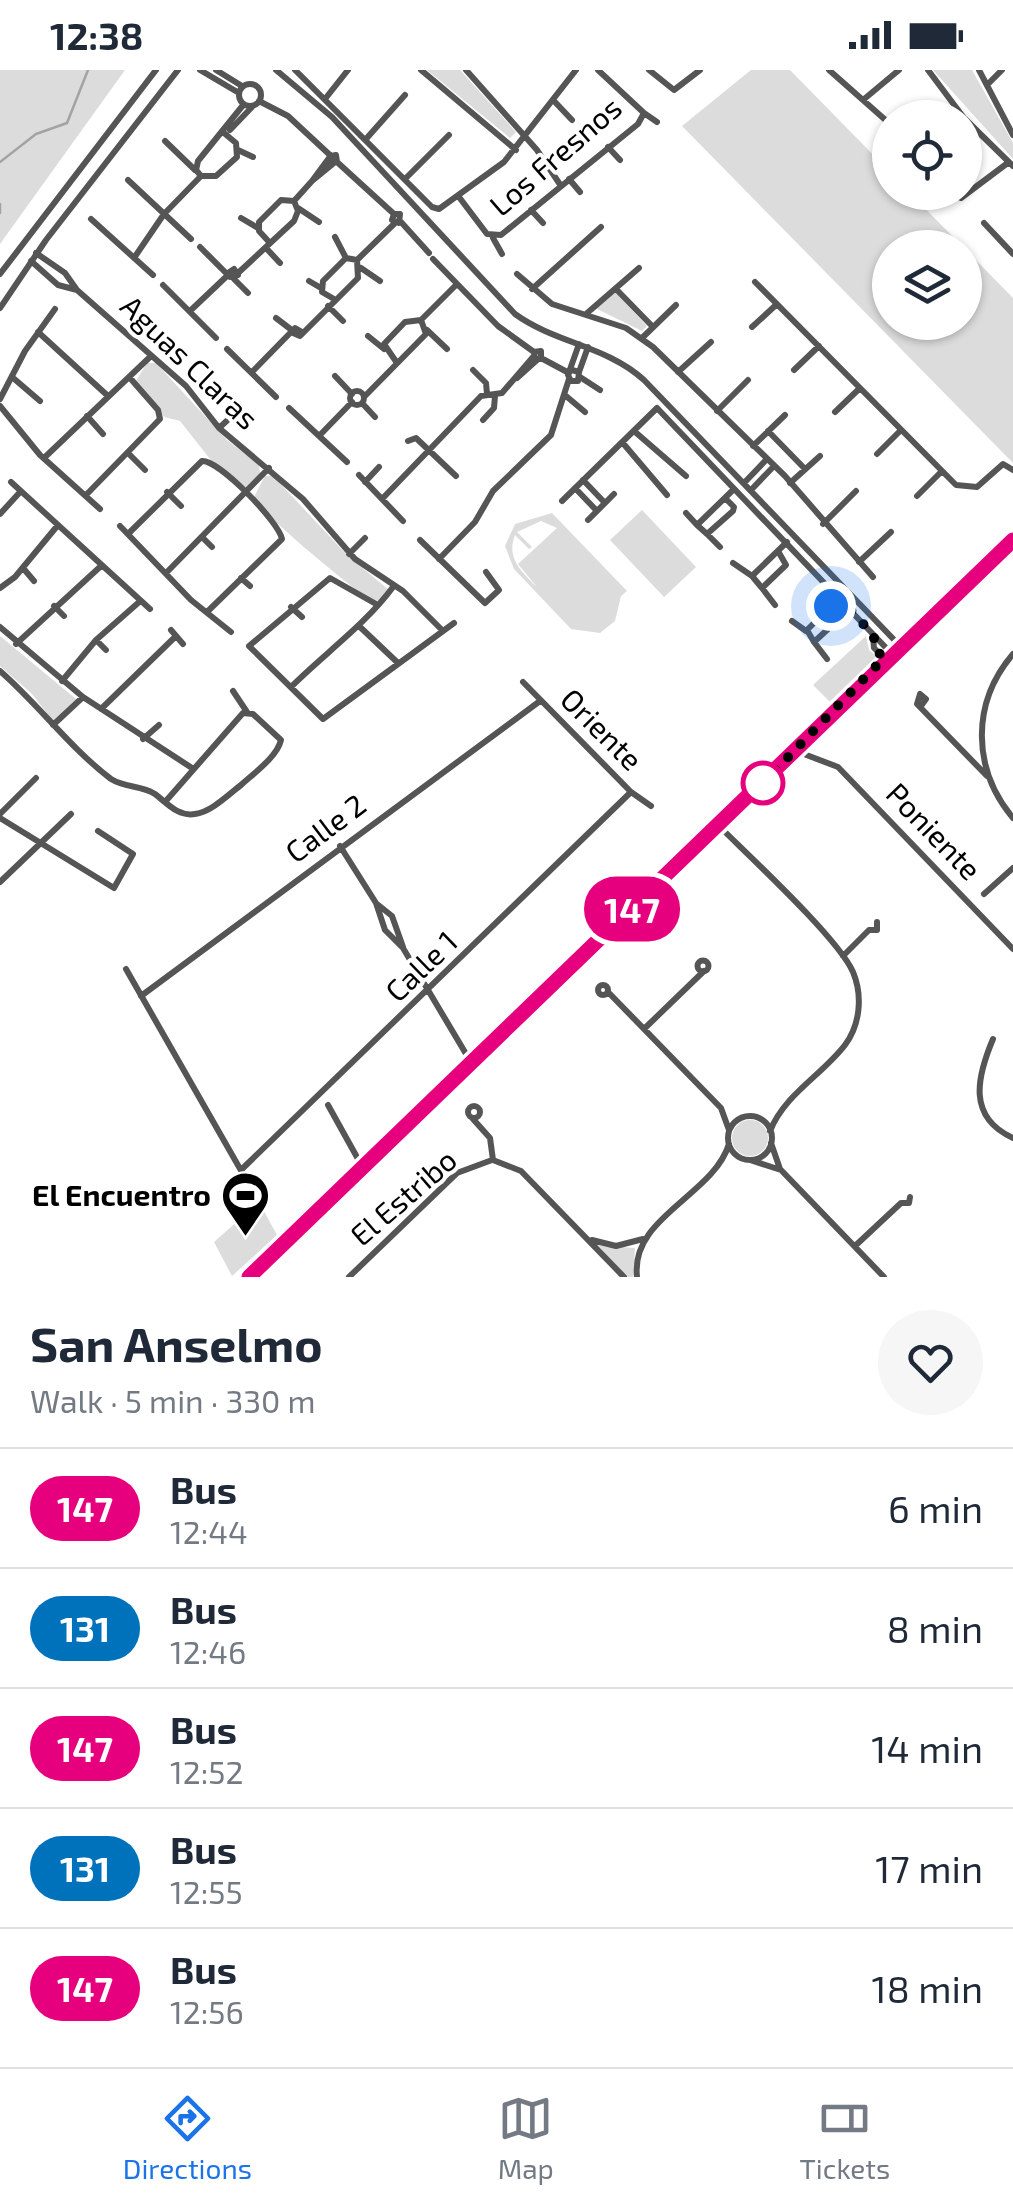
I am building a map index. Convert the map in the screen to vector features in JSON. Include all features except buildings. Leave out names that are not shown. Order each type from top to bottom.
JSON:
[{"type":"street","points":[[0,274],[156,70]]},
{"type":"street","points":[[0,308],[30,261],[178,70]]},
{"type":"street","points":[[200,70],[212,72],[240,90],[252,104],[288,116],[395,219],[456,286],[536,357],[600,390]]},
{"type":"street","points":[[276,70],[332,117],[508,307],[536,328],[618,360],[644,380],[900,646]]},
{"type":"street","points":[[295,70],[436,208],[459,197],[516,150],[576,70]]},
{"type":"street","points":[[325,98],[348,70]]},
{"type":"street","points":[[421,70],[516,150]]},
{"type":"street","points":[[466,70],[526,138],[561,186]]},
{"type":"street","name":"Los Fresnos","points":[[459,197],[493,238],[638,124],[644,113],[598,70]]},
{"type":"street","points":[[649,70],[674,90],[700,70]]},
{"type":"street","points":[[829,70],[872,108]]},
{"type":"street","points":[[863,100],[899,70]]},
{"type":"street","points":[[928,70],[951,100]]},
{"type":"street","points":[[979,70],[1013,136]]},
{"type":"street","points":[[986,85],[1002,70]]},
{"type":"street","points":[[134,258],[199,173],[201,157],[252,104],[256,85],[240,90]]},
{"type":"street","points":[[366,138],[404,95]]},
{"type":"street","points":[[133,102],[142,104],[147,113]]},
{"type":"street","points":[[555,102],[572,120]]},
{"type":"street","points":[[644,113],[657,122]]},
{"type":"street","points":[[224,133],[238,150],[253,157]]},
{"type":"street","points":[[405,179],[449,134]]},
{"type":"street","points":[[982,135],[1011,164],[982,184]]},
{"type":"street","points":[[165,141],[199,173],[220,174],[238,150]]},
{"type":"street","points":[[608,147],[620,160]]},
{"type":"street","points":[[190,311],[294,221],[296,204],[333,160]]},
{"type":"street","points":[[80,170],[84,179],[93,181]]},
{"type":"street","points":[[569,179],[580,192]]},
{"type":"street","points":[[128,180],[190,239]]},
{"type":"street","points":[[258,228],[280,200],[296,204],[319,222]]},
{"type":"street","points":[[531,210],[543,223]]},
{"type":"street","points":[[241,218],[258,228],[280,263]]},
{"type":"street","points":[[91,219],[153,275]]},
{"type":"street","points":[[254,372],[358,278],[359,264],[395,219]]},
{"type":"street","points":[[984,223],[1013,254]]},
{"type":"street","points":[[532,289],[601,227]]},
{"type":"street","points":[[336,238],[346,258],[380,281]]},
{"type":"street","points":[[493,238],[502,254]]},
{"type":"street","points":[[200,247],[248,293]]},
{"type":"street","name":"Aguas Claras","points":[[36,253],[65,273],[77,290],[186,386],[219,428],[303,499],[349,554],[443,631]]},
{"type":"street","points":[[321,288],[346,258]]},
{"type":"street","name":"Aguas Claras","points":[[30,261],[58,285],[77,290]]},
{"type":"street","points":[[585,315],[639,268]]},
{"type":"street","points":[[517,274],[552,304],[642,338],[768,458],[873,577]]},
{"type":"street","points":[[310,281],[334,299]]},
{"type":"street","points":[[755,282],[956,486],[977,486],[1001,464],[1013,470]]},
{"type":"street","points":[[163,285],[216,338]]},
{"type":"street","points":[[384,350],[384,344],[405,322],[421,320],[456,286]]},
{"type":"street","points":[[616,288],[652,328]]},
{"type":"street","points":[[752,327],[776,304]]},
{"type":"street","points":[[642,338],[676,305]]},
{"type":"street","points":[[328,306],[343,321]]},
{"type":"street","points":[[55,309],[38,332],[0,403],[44,458],[100,510]]},
{"type":"street","points":[[276,318],[296,332]]},
{"type":"street","points":[[421,320],[447,349]]},
{"type":"street","points":[[363,400],[426,329]]},
{"type":"street","points":[[38,332],[108,396]]},
{"type":"street","points":[[368,336],[397,363]]},
{"type":"street","points":[[678,372],[711,342]]},
{"type":"street","points":[[574,375],[579,344]]},
{"type":"street","points":[[794,370],[818,346]]},
{"type":"street","points":[[439,559],[476,522],[492,491],[551,436],[563,398],[588,347]]},
{"type":"street","points":[[227,349],[276,397]]},
{"type":"street","points":[[44,458],[151,356]]},
{"type":"street","points":[[382,499],[429,450],[491,395],[516,379],[536,357]]},
{"type":"street","points":[[473,370],[486,383],[494,408],[483,420]]},
{"type":"street","points":[[334,376],[352,398],[363,400]]},
{"type":"street","points":[[12,377],[40,402]]},
{"type":"street","points":[[86,495],[160,419],[158,410],[130,378]]},
{"type":"street","points":[[717,411],[748,380]]},
{"type":"street","points":[[835,412],[860,388]]},
{"type":"street","points":[[318,436],[358,391],[375,417]]},
{"type":"street","points":[[563,398],[584,412]]},
{"type":"street","points":[[289,408],[347,462]]},
{"type":"street","points":[[562,501],[658,408],[840,598],[874,636],[874,648],[887,656]]},
{"type":"street","points":[[753,446],[785,415]]},
{"type":"street","points":[[87,416],[103,434]]},
{"type":"street","points":[[219,428],[232,416]]},
{"type":"street","points":[[634,430],[670,467],[686,476]]},
{"type":"street","points":[[877,454],[901,430]]},
{"type":"street","points":[[768,431],[805,470]]},
{"type":"street","points":[[408,440],[413,436],[456,476]]},
{"type":"street","points":[[622,442],[667,494]]},
{"type":"street","points":[[128,453],[145,470]]},
{"type":"street","points":[[790,482],[820,456]]},
{"type":"street","points":[[744,483],[768,458]]},
{"type":"street","points":[[130,532],[200,462],[208,460],[246,493],[283,538],[207,612]]},
{"type":"street","points":[[750,490],[774,466]]},
{"type":"street","points":[[365,482],[379,467]]},
{"type":"street","points":[[658,480],[670,467]]},
{"type":"street","points":[[167,572],[269,468]]},
{"type":"street","points":[[917,496],[942,472]]},
{"type":"street","points":[[359,475],[403,522]]},
{"type":"street","points":[[583,480],[606,503]]},
{"type":"street","points":[[11,482],[150,610]]},
{"type":"street","points":[[575,488],[597,511]]},
{"type":"street","points":[[697,525],[734,489]]},
{"type":"street","points":[[0,514],[21,491]]},
{"type":"street","points":[[823,524],[856,491]]},
{"type":"street","points":[[167,492],[182,506]]},
{"type":"street","points":[[588,520],[614,494]]},
{"type":"street","points":[[707,534],[732,512],[725,498]]},
{"type":"street","points":[[686,513],[720,547]]},
{"type":"street","points":[[0,588],[23,568],[58,524]]},
{"type":"street","points":[[120,526],[230,632]]},
{"type":"street","points":[[859,562],[891,532]]},
{"type":"street","points":[[828,716],[1013,536]]},
{"type":"street","points":[[203,538],[212,547]]},
{"type":"street","points":[[349,554],[365,538]]},
{"type":"street","points":[[420,540],[485,602],[499,590],[486,572]]},
{"type":"street","points":[[752,576],[786,542]]},
{"type":"street","points":[[762,588],[786,564],[778,551]]},
{"type":"street","points":[[733,562],[752,576],[775,606]]},
{"type":"street","points":[[16,644],[100,566]]},
{"type":"street","points":[[23,568],[34,581]]},
{"type":"street","points":[[240,578],[250,586]]},
{"type":"street","points":[[376,604],[333,578],[292,607],[250,646],[322,719],[454,623]]},
{"type":"street","points":[[292,687],[316,658],[360,626],[394,587]]},
{"type":"street","points":[[806,631],[840,598]]},
{"type":"street","points":[[62,681],[96,640],[138,603]]},
{"type":"street","points":[[54,606],[64,616]]},
{"type":"street","points":[[814,642],[840,618],[831,606]]},
{"type":"street","points":[[292,607],[302,617]]},
{"type":"street","points":[[792,621],[806,631],[828,659]]},
{"type":"street","points":[[360,626],[398,664]]},
{"type":"street","points":[[0,628],[83,698],[192,768]]},
{"type":"street","points":[[101,709],[173,633],[183,644]]},
{"type":"street","points":[[96,640],[106,650]]},
{"type":"street","points":[[665,877],[900,646]]},
{"type":"street","points":[[988,777],[981,743],[984,712],[995,680],[1013,654]]},
{"type":"street","points":[[0,671],[114,780],[147,790],[184,814],[205,811],[280,746],[280,739],[248,712],[233,691]]},
{"type":"street","name":"Oriente","points":[[523,682],[630,792],[651,806]]},
{"type":"street","points":[[53,725],[83,698]]},
{"type":"street","name":"Calle 2","points":[[141,996],[540,701]]},
{"type":"street","points":[[921,706],[988,777],[1013,818]]},
{"type":"street","points":[[165,802],[192,768],[248,712]]},
{"type":"street","points":[[143,739],[159,724]]},
{"type":"street","name":"Poniente","points":[[797,747],[838,767],[1013,949]]},
{"type":"street","points":[[36,778],[0,816],[114,888],[133,854],[98,832]]},
{"type":"street","name":"Calle 1","points":[[240,1170],[429,992],[630,792]]},
{"type":"street","points":[[249,1277],[743,799]]},
{"type":"street","points":[[0,882],[71,814]]},
{"type":"street","points":[[718,826],[843,956],[859,993],[855,1026],[838,1052],[781,1108],[770,1131],[771,1143],[781,1170],[884,1277]]},
{"type":"street","points":[[340,846],[376,903],[385,930],[403,948],[472,1064]]},
{"type":"street","points":[[984,894],[1013,868]]},
{"type":"street","points":[[843,956],[869,930]]},
{"type":"street","points":[[126,969],[254,1195]]},
{"type":"street","points":[[645,1028],[704,972]]},
{"type":"street","points":[[587,1238],[616,1246],[644,1239],[719,1167],[729,1144],[729,1130],[720,1108],[608,992]]},
{"type":"street","points":[[993,1039],[978,1077],[979,1101],[992,1124],[1013,1138]]},
{"type":"street","points":[[328,1105],[363,1168]]},
{"type":"street","points":[[720,1108],[755,1116],[781,1108]]},
{"type":"street","points":[[729,1130],[745,1116]]},
{"type":"street","points":[[755,1116],[770,1131]]},
{"type":"street","points":[[473,1118],[490,1138],[492,1160],[521,1170],[624,1277]]},
{"type":"street","points":[[719,1167],[763,1155],[771,1143]]},
{"type":"street","points":[[729,1144],[747,1159],[781,1170]]},
{"type":"street","name":"El Estribo","points":[[348,1277],[457,1173],[492,1160]]},
{"type":"street","points":[[855,1246],[901,1203]]},
{"type":"street","points":[[637,1277],[644,1239]]},
{"type":"shaded area","points":[[0,70],[125,70],[0,244]]},
{"type":"shaded area","points":[[427,70],[460,70],[516,132],[510,138]]},
{"type":"shaded area","points":[[751,70],[790,70],[872,154],[872,210],[927,210],[946,230],[872,230],[872,319],[682,126]]},
{"type":"shaded area","points":[[933,70],[972,70],[1013,143],[1013,159],[982,125],[982,100],[960,100]]},
{"type":"shaded area","points":[[982,266],[1013,298],[1013,463],[892,340],[982,340]]},
{"type":"shaded area","points":[[615,292],[647,326],[642,331],[595,308]]},
{"type":"shaded area","points":[[147,363],[156,363],[227,440],[259,465],[260,474],[248,487],[241,487],[210,459],[180,421],[164,417],[136,381]]},
{"type":"shaded area","points":[[265,476],[273,476],[348,556],[389,590],[374,604],[281,527],[253,499]]},
{"type":"shaded area","points":[[642,510],[696,567],[664,597],[610,540]]},
{"type":"shaded area","points":[[552,513],[627,591],[621,596],[615,621],[600,633],[571,629],[514,569],[505,546],[515,524]],"holes":[[[541,521],[557,528],[518,564],[537,587],[521,570],[514,557],[515,535],[529,549],[532,547],[517,532]]]},
{"type":"shaded area","points":[[0,636],[76,699],[53,721],[32,694],[0,666]]},
{"type":"shaded area","points":[[866,636],[869,650],[878,657],[830,702],[813,685]]},
{"type":"shaded area","points":[[750,1120],[763,1125],[768,1138],[763,1151],[750,1156],[737,1151],[732,1138],[737,1125]]},
{"type":"shaded area","name":"El Encuentro","points":[[259,1202],[277,1235],[232,1276],[214,1242]]},
{"type":"shaded area","points":[[597,1245],[635,1248],[633,1277],[627,1277]]},
{"type":"waterway","points":[[0,162],[36,134],[67,123],[88,70]]},
{"type":"waterway","points":[[0,204],[0,213]]},
{"type":"bus line","name":"147","points":[[249,1277],[1013,540]]},
{"type":"place","name":"El Encuentro","points":[[246,1238]]},
{"type":"route","points":[[763,783],[884,658],[874,648],[874,636],[840,598],[831,606]]}]
